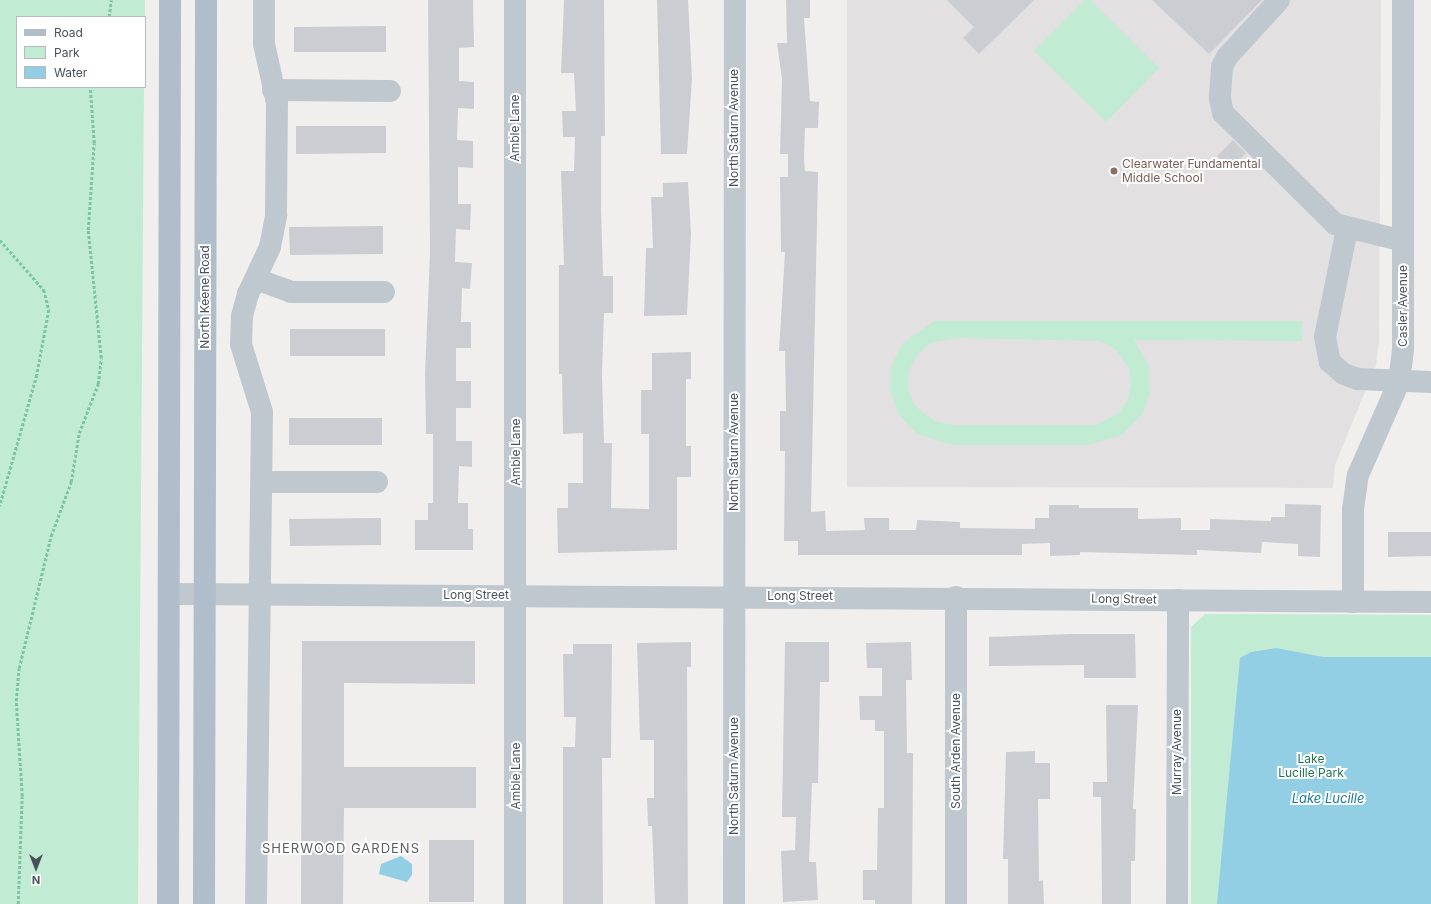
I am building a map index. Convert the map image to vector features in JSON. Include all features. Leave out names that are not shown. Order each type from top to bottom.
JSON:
[{"type":"main road","points":[[168,904],[170,0]]},
{"type":"main road","name":"North Keene Road","points":[[204,904],[206,0]]},
{"type":"street","points":[[256,904],[262,594],[262,412],[242,344],[242,316],[270,248],[276,215],[277,103],[264,44],[264,0]]},
{"type":"street","name":"Amble Lane","points":[[515,0],[515,904]]},
{"type":"street","name":"North Saturn Avenue","points":[[734,0],[734,904]]},
{"type":"street","points":[[1278,0],[1227,57],[1222,67],[1220,106],[1231,123],[1324,214],[1347,229],[1403,241]]},
{"type":"street","name":"Casler Avenue","points":[[1353,602],[1353,509],[1358,475],[1399,382],[1403,348],[1403,0]]},
{"type":"street","points":[[273,90],[390,91]]},
{"type":"street","points":[[1347,229],[1328,314],[1326,351],[1330,362],[1344,374],[1372,381],[1431,382]]},
{"type":"street","points":[[256,279],[291,292],[384,292]]},
{"type":"street","points":[[262,482],[378,482]]},
{"type":"street","name":"Long Street","points":[[169,594],[956,597],[1431,602]]},
{"type":"street","name":"South Arden Avenue","points":[[956,597],[956,904]]},
{"type":"street","name":"Murray Avenue","points":[[1177,904],[1178,600]]},
{"type":"path","points":[[109,16],[111,0]]},
{"type":"path","points":[[18,904],[22,796],[16,701],[19,668],[46,556],[71,482],[79,433],[98,384],[102,358],[88,230],[94,143],[90,88]]},
{"type":"path","points":[[0,240],[44,290],[49,310],[37,375],[0,506]]},
{"type":"shaded area","name":"Clearwater Fundamental Middle School","points":[[847,0],[1381,0],[1379,341],[1376,365],[1335,465],[1333,488],[847,487]]},
{"type":"green space","points":[[0,0],[145,0],[145,16],[16,16],[16,88],[144,88],[138,904],[0,904]]},
{"type":"green space","points":[[1085,0],[1090,0],[1159,68],[1106,122],[1034,51]]},
{"type":"green space","points":[[934,321],[1302,321],[1302,341],[1134,340],[1149,366],[1150,392],[1143,413],[1122,435],[1088,445],[953,445],[917,434],[899,415],[890,391],[891,366],[903,343]],"holes":[[[956,338],[1100,341],[1115,349],[1129,368],[1131,383],[1128,399],[1119,413],[1096,425],[952,425],[934,421],[914,405],[908,388],[909,371],[917,355],[930,343]]]},
{"type":"green space","name":"Lake Lucille","points":[[1205,614],[1431,615],[1431,904],[1191,904],[1191,627]]},
{"type":"water","name":"Lake Lucille","points":[[1276,648],[1323,657],[1431,657],[1431,904],[1217,904],[1240,658],[1251,652]]},
{"type":"water","points":[[401,856],[412,864],[412,875],[407,882],[379,874],[381,864]]},
{"type":"building","points":[[428,0],[473,0],[474,47],[459,48],[459,81],[474,82],[474,109],[458,108],[457,140],[473,141],[473,168],[458,167],[458,204],[471,204],[470,230],[456,229],[455,262],[472,263],[470,289],[462,288],[461,322],[471,322],[471,348],[456,348],[456,381],[471,381],[471,408],[456,408],[456,441],[472,441],[472,467],[459,466],[458,503],[468,503],[468,529],[473,529],[473,550],[415,550],[415,520],[428,520],[428,503],[433,503],[433,434],[426,434],[425,374],[430,253]]},
{"type":"building","points":[[564,0],[604,0],[605,136],[601,136],[603,276],[613,276],[613,313],[604,313],[602,374],[604,443],[612,443],[611,508],[649,509],[649,434],[641,434],[641,390],[652,390],[652,353],[691,352],[691,379],[686,379],[686,446],[691,446],[691,477],[677,477],[677,550],[558,553],[557,508],[568,508],[568,483],[583,483],[583,433],[563,434],[562,374],[559,374],[559,265],[564,265],[561,171],[574,171],[575,137],[563,137],[562,111],[576,111],[574,73],[561,73]]},
{"type":"building","points":[[657,0],[688,0],[692,79],[687,154],[661,154]]},
{"type":"building","points":[[786,0],[810,0],[810,18],[804,18],[810,101],[819,102],[818,128],[805,128],[804,158],[805,171],[818,172],[811,512],[825,511],[826,531],[865,530],[864,518],[889,518],[889,530],[916,530],[917,520],[960,522],[960,528],[1035,529],[1035,518],[1049,518],[1049,505],[1079,505],[1079,508],[1138,508],[1138,519],[1181,518],[1181,530],[1210,530],[1210,519],[1271,521],[1271,517],[1285,517],[1285,504],[1321,505],[1320,557],[1298,556],[1298,544],[1262,542],[1261,553],[1197,550],[1197,555],[1080,552],[1080,555],[1050,556],[1050,543],[1022,544],[1022,555],[798,555],[798,541],[784,541],[785,451],[780,451],[780,411],[786,411],[785,351],[779,351],[785,252],[781,252],[780,177],[788,177],[788,154],[780,154],[782,79],[777,43],[787,43]]},
{"type":"building","points":[[947,0],[1034,0],[979,54],[963,38],[974,27]]},
{"type":"building","points":[[1152,0],[1262,0],[1209,54]]},
{"type":"building","points":[[386,26],[386,52],[294,52],[294,27]]},
{"type":"building","points":[[296,126],[386,126],[386,153],[296,154]]},
{"type":"building","points":[[1233,140],[1246,153],[1230,169],[1217,156]]},
{"type":"building","points":[[688,182],[691,234],[687,315],[644,316],[646,248],[653,248],[651,197],[663,197],[663,183]]},
{"type":"building","points":[[383,226],[383,254],[290,255],[289,227]]},
{"type":"building","points":[[290,329],[385,329],[385,356],[290,356]]},
{"type":"building","points":[[289,418],[382,418],[382,445],[289,445]]},
{"type":"building","points":[[381,518],[381,545],[290,546],[289,519]]},
{"type":"building","points":[[1388,532],[1431,532],[1431,556],[1388,557]]},
{"type":"building","points":[[1071,634],[1135,634],[1136,678],[1084,678],[1084,665],[989,666],[989,637]]},
{"type":"building","points":[[302,641],[475,641],[475,684],[344,683],[344,767],[476,767],[476,808],[344,808],[343,904],[301,904]]},
{"type":"building","points":[[691,642],[691,667],[687,667],[688,904],[655,904],[652,826],[648,826],[647,798],[654,798],[654,740],[640,740],[637,643]]},
{"type":"building","points":[[785,642],[829,642],[829,682],[820,682],[818,783],[812,783],[809,862],[816,862],[818,900],[783,902],[781,851],[795,850],[796,817],[782,817]]},
{"type":"building","points":[[911,642],[912,680],[906,680],[907,753],[913,753],[912,904],[875,904],[875,900],[863,900],[863,870],[877,870],[878,808],[884,808],[884,731],[875,731],[875,720],[860,720],[859,696],[882,696],[882,668],[867,668],[866,643]]},
{"type":"building","points":[[573,644],[612,644],[611,758],[602,758],[603,904],[563,904],[563,747],[575,747],[576,717],[564,717],[563,654],[573,654]]},
{"type":"building","points":[[1106,705],[1138,705],[1133,809],[1136,809],[1135,861],[1131,861],[1131,904],[1102,904],[1101,797],[1093,797],[1093,782],[1107,782]]},
{"type":"building","points":[[1035,751],[1035,763],[1050,763],[1050,799],[1038,799],[1039,881],[1043,880],[1044,904],[1008,904],[1008,859],[1003,859],[1006,752]]},
{"type":"building","points":[[429,840],[474,840],[474,902],[429,902]]},
{"type":"place","name":"Clearwater Fundamental Middle School","points":[[1114,171]]},
{"type":"district","name":"SHERWOOD GARDENS","points":[[341,848]]},
{"type":"park label","name":"Lake Lucille Park","points":[[1311,766]]}]
